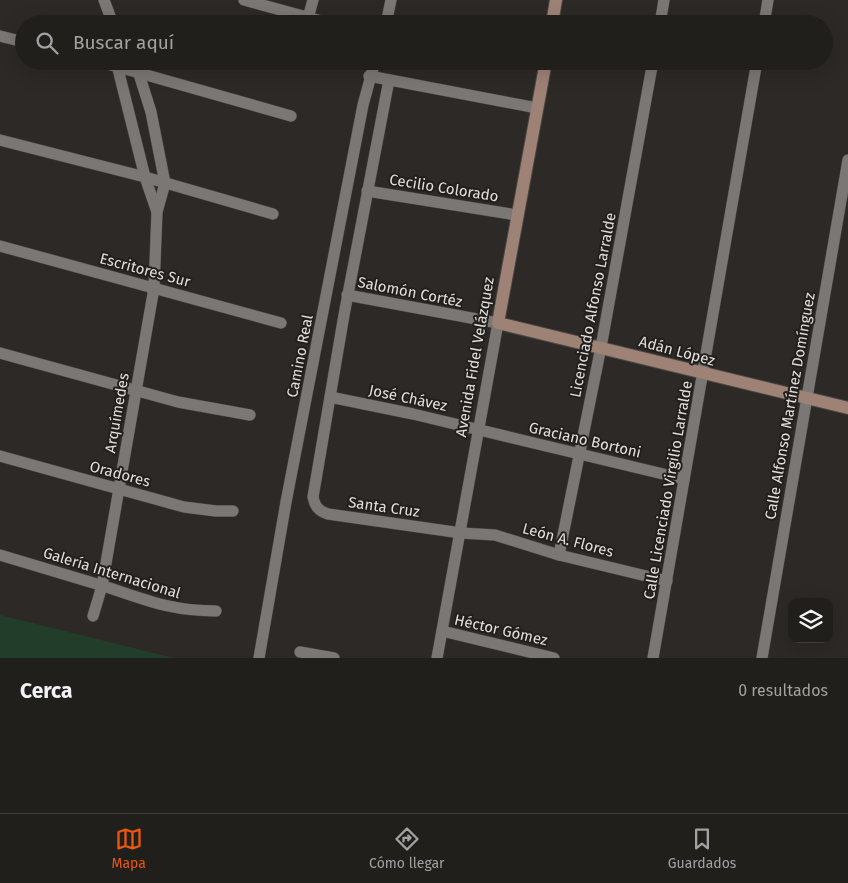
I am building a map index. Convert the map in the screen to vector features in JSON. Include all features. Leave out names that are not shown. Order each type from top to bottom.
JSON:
[{"type":"street","points":[[104,0],[109,15]]},
{"type":"street","points":[[244,0],[297,15]]},
{"type":"street","points":[[309,15],[312,0]]},
{"type":"street","points":[[388,15],[391,0]]},
{"type":"street","points":[[554,15],[556,0]]},
{"type":"street","points":[[662,15],[664,0]]},
{"type":"street","points":[[766,15],[768,0]]},
{"type":"street","points":[[0,36],[15,40]]},
{"type":"street","name":"Arquímedes","points":[[117,70],[144,177],[157,212]]},
{"type":"street","points":[[130,70],[292,116]]},
{"type":"street","name":"Arquímedes","points":[[93,616],[102,586],[154,288],[157,212],[165,183],[152,112],[137,70]]},
{"type":"street","name":"Camino Real","points":[[259,658],[286,502],[372,70]]},
{"type":"street","name":"Avenida Fidel Velázquez","points":[[437,658],[544,70]]},
{"type":"street","name":"Licenciado Alfonso Larralde","points":[[559,554],[601,347],[651,70]]},
{"type":"street","name":"Calle Licenciado Virgilio Larralde","points":[[653,658],[755,70]]},
{"type":"street","points":[[370,76],[537,108]]},
{"type":"street","points":[[330,397],[347,295],[389,80]]},
{"type":"street","points":[[0,140],[144,177],[273,214]]},
{"type":"street","name":"Calle Alfonso Martínez Domínguez","points":[[762,658],[848,160]]},
{"type":"street","name":"Cecilio Colorado","points":[[367,191],[517,216]]},
{"type":"street","name":"Escritores Sur","points":[[0,246],[282,323]]},
{"type":"street","name":"Salomón Cortéz","points":[[347,295],[498,323]]},
{"type":"street","name":"Adán López","points":[[498,323],[601,347],[703,375],[848,408]]},
{"type":"street","points":[[0,353],[207,409],[250,415]]},
{"type":"street","name":"José Chávez","points":[[330,397],[479,430]]},
{"type":"street","name":"Santa Cruz","points":[[330,397],[313,497],[317,508],[328,514],[461,533]]},
{"type":"street","name":"Graciano Bortoni","points":[[479,430],[684,479]]},
{"type":"street","name":"Oradores","points":[[0,456],[118,490],[201,510],[233,511]]},
{"type":"street","name":"León A. Flores","points":[[461,533],[495,535],[559,554],[667,581]]},
{"type":"street","name":"Galería Internacional","points":[[0,555],[168,608],[216,611]]},
{"type":"street","name":"Héctor Gómez","points":[[442,631],[554,658]]},
{"type":"street","points":[[300,652],[334,658]]},
{"type":"green space","points":[[0,615],[174,658],[0,658]]}]
